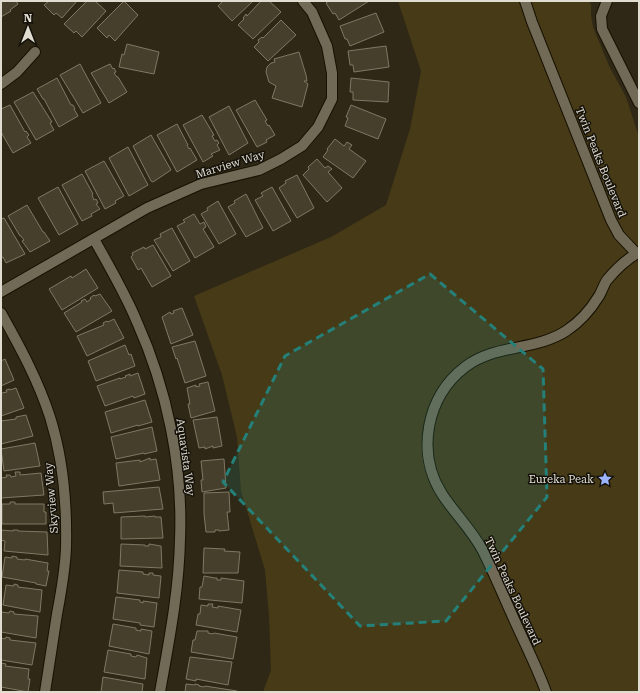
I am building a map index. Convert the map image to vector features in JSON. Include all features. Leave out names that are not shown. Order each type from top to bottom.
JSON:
[{"type":"street","name":"Marview Way","points":[[1,292],[147,208],[201,184],[259,170],[281,160],[302,146],[318,127],[332,99],[332,73],[327,46],[312,12],[303,1]]},
{"type":"street","name":"Twin Peaks Boulevard","points":[[525,1],[610,220],[619,235],[638,253],[618,268],[606,281],[599,296],[588,312],[566,331],[543,342],[488,354],[472,362],[456,374],[448,382],[437,400],[429,423],[427,435],[428,460],[436,483],[442,495],[467,527],[482,550],[546,692]]},
{"type":"street","points":[[607,1],[601,16],[602,29],[639,102]]},
{"type":"street","points":[[1,84],[17,72],[35,52]]},
{"type":"street","name":"Aquavista Way","points":[[94,239],[126,297],[150,352],[163,396],[174,449],[180,511],[180,547],[174,609],[160,692]]},
{"type":"street","name":"Skyview Way","points":[[1,313],[27,360],[38,385],[50,418],[59,453],[64,486],[66,550],[63,584],[45,692]]},
{"type":"highlighted area","points":[[430,274],[543,369],[547,497],[446,621],[360,626],[223,482],[285,356]]},
{"type":"shaded area","points":[[398,1],[589,1],[591,5],[593,27],[609,66],[626,97],[639,137],[639,692],[263,692],[271,670],[269,616],[265,570],[241,491],[237,437],[222,375],[194,296],[331,237],[386,205],[410,129],[421,71]]},
{"type":"building","points":[[1,1],[16,1],[18,4],[10,10],[11,11],[1,17]]},
{"type":"building","points":[[49,1],[77,1],[62,18],[56,13],[54,15],[44,5]]},
{"type":"building","points":[[87,1],[95,1],[106,11],[82,37],[76,31],[74,33],[64,24]]},
{"type":"building","points":[[124,1],[138,15],[115,41],[109,35],[107,38],[97,28]]},
{"type":"building","points":[[223,1],[253,1],[232,21],[218,6]]},
{"type":"building","points":[[261,1],[269,1],[281,12],[253,39],[238,25],[244,19],[243,18],[246,14],[247,16]]},
{"type":"building","points":[[329,1],[369,1],[339,20],[326,3]]},
{"type":"building","points":[[376,13],[384,32],[350,46],[347,39],[345,39],[340,26]]},
{"type":"building","points":[[281,20],[296,35],[268,61],[254,47],[259,42],[258,40],[262,37],[263,38]]},
{"type":"building","points":[[127,44],[159,52],[154,74],[119,67],[122,54],[124,55]]},
{"type":"building","points":[[386,46],[389,67],[354,72],[353,65],[350,65],[348,51]]},
{"type":"building","points":[[299,52],[307,81],[304,81],[308,84],[302,107],[272,98],[276,86],[269,82],[266,72],[267,67],[271,63],[275,62],[274,59]]},
{"type":"building","points":[[80,64],[101,103],[83,113],[60,75]]},
{"type":"building","points":[[110,64],[113,69],[114,68],[116,72],[114,73],[127,92],[109,103],[91,73]]},
{"type":"building","points":[[57,78],[78,116],[59,127],[37,89]]},
{"type":"building","points":[[351,78],[389,82],[388,102],[353,100],[353,92],[350,92]]},
{"type":"building","points":[[33,92],[52,122],[50,123],[54,130],[36,140],[14,102]]},
{"type":"building","points":[[255,100],[267,120],[265,121],[275,135],[266,140],[267,142],[257,147],[236,110]]},
{"type":"building","points":[[10,105],[25,132],[26,131],[29,135],[27,137],[31,143],[13,153],[1,132],[1,109]]},
{"type":"building","points":[[351,105],[386,119],[378,139],[345,126],[348,118],[346,117]]},
{"type":"building","points":[[229,106],[248,143],[229,155],[209,117]]},
{"type":"building","points":[[202,115],[214,135],[212,136],[215,141],[217,140],[219,143],[217,145],[220,150],[211,154],[213,156],[203,162],[183,125]]},
{"type":"building","points":[[177,124],[189,149],[190,148],[197,160],[177,172],[157,135]]},
{"type":"building","points":[[151,135],[171,170],[153,182],[151,181],[133,146]]},
{"type":"building","points":[[335,139],[344,146],[347,142],[352,145],[349,149],[366,161],[353,178],[323,157]]},
{"type":"building","points":[[128,147],[148,185],[129,196],[109,158]]},
{"type":"building","points":[[317,159],[325,168],[328,166],[332,169],[328,172],[342,188],[327,202],[303,175],[309,169],[308,167]]},
{"type":"building","points":[[104,161],[124,196],[115,201],[116,203],[105,209],[85,171]]},
{"type":"building","points":[[82,174],[93,194],[94,200],[96,199],[98,203],[96,204],[100,209],[91,214],[92,216],[82,221],[62,185]]},
{"type":"building","points":[[297,175],[314,208],[297,218],[279,188],[286,183],[285,181]]},
{"type":"building","points":[[58,187],[78,224],[59,235],[38,198]]},
{"type":"building","points":[[272,187],[291,221],[273,231],[255,200],[263,196],[261,193]]},
{"type":"building","points":[[246,194],[263,228],[246,237],[228,207],[235,203],[234,201]]},
{"type":"building","points":[[218,201],[236,234],[219,244],[201,214]]},
{"type":"building","points":[[27,205],[50,241],[30,252],[8,216]]},
{"type":"building","points":[[194,214],[200,224],[204,222],[206,227],[203,229],[214,247],[195,258],[177,226],[185,222],[183,220]]},
{"type":"building","points":[[4,218],[25,254],[6,263],[3,257],[1,258],[1,219]]},
{"type":"building","points":[[172,228],[190,261],[173,271],[154,240],[161,237],[160,234]]},
{"type":"building","points":[[153,245],[171,276],[152,287],[141,268],[138,270],[131,257],[133,255],[132,253],[144,247],[145,249]]},
{"type":"building","points":[[86,269],[98,288],[62,310],[49,289],[71,276],[72,278]]},
{"type":"building","points":[[100,294],[112,311],[76,332],[64,313],[82,302],[81,301],[85,299],[87,302],[94,295]]},
{"type":"building","points":[[182,308],[193,335],[171,344],[162,317],[170,312],[171,314],[174,313],[173,311]]},
{"type":"building","points":[[114,319],[124,338],[87,356],[77,336],[104,325],[103,323]]},
{"type":"building","points":[[195,341],[206,376],[185,383],[172,347]]},
{"type":"building","points":[[125,345],[129,355],[131,354],[135,366],[96,381],[88,361]]},
{"type":"building","points":[[5,359],[14,380],[1,386],[1,361]]},
{"type":"building","points":[[138,373],[145,394],[134,398],[133,396],[105,406],[97,386],[126,377],[125,376],[130,374],[130,376]]},
{"type":"building","points":[[208,382],[215,411],[191,418],[187,388],[196,385],[196,387],[200,386],[199,384]]},
{"type":"building","points":[[16,388],[24,408],[1,416],[1,392],[7,392],[6,390]]},
{"type":"building","points":[[145,400],[152,422],[111,433],[105,412]]},
{"type":"building","points":[[26,415],[33,436],[1,444],[1,421],[16,419],[16,417]]},
{"type":"building","points":[[217,417],[222,446],[213,448],[213,446],[205,449],[205,447],[199,448],[193,420]]},
{"type":"building","points":[[152,427],[157,451],[116,459],[111,437]]},
{"type":"building","points":[[35,443],[40,466],[4,471],[1,449]]},
{"type":"building","points":[[150,458],[150,460],[156,459],[160,480],[119,486],[116,463],[140,460],[140,462]]},
{"type":"building","points":[[224,459],[226,488],[202,492],[201,480],[203,480],[201,461]]},
{"type":"building","points":[[15,472],[20,472],[20,475],[41,473],[44,495],[1,498],[1,478],[7,477],[6,475],[10,475],[11,477],[16,476]]},
{"type":"building","points":[[159,487],[163,509],[114,513],[113,503],[104,504],[103,492]]},
{"type":"building","points":[[229,492],[230,512],[227,512],[229,530],[215,530],[215,532],[206,532],[204,493]]},
{"type":"building","points":[[10,502],[15,502],[15,504],[44,504],[46,524],[2,524],[2,504],[10,504]]},
{"type":"building","points":[[121,517],[161,517],[163,538],[121,539]]},
{"type":"building","points":[[1,530],[47,532],[48,555],[4,551],[5,541],[1,540]]},
{"type":"building","points":[[121,544],[149,546],[149,544],[161,546],[162,568],[120,566]]},
{"type":"building","points":[[204,548],[225,549],[224,551],[240,552],[238,573],[203,573]]},
{"type":"building","points":[[12,556],[17,557],[17,559],[48,563],[47,571],[49,571],[46,586],[2,577],[5,557],[12,558]]},
{"type":"building","points":[[119,570],[143,572],[143,574],[149,575],[149,573],[153,573],[153,575],[161,576],[159,598],[117,593]]},
{"type":"building","points":[[204,576],[217,578],[217,580],[221,580],[221,578],[244,581],[242,603],[199,599],[200,587],[202,587]]},
{"type":"building","points":[[14,584],[18,585],[18,587],[42,590],[40,612],[3,605],[6,585],[14,586]]},
{"type":"building","points":[[116,597],[140,600],[140,602],[143,603],[143,601],[157,603],[154,627],[140,625],[140,623],[113,619]]},
{"type":"building","points":[[208,604],[213,604],[212,607],[218,608],[218,606],[241,610],[237,632],[196,625],[198,614],[200,614],[201,605],[208,606]]},
{"type":"building","points":[[10,611],[14,612],[14,614],[38,616],[36,638],[1,632],[1,612],[9,613]]},
{"type":"building","points":[[113,624],[136,628],[136,630],[141,631],[141,629],[152,631],[149,654],[109,646]]},
{"type":"building","points":[[197,631],[208,631],[208,633],[237,637],[233,659],[191,652],[193,640],[195,640]]},
{"type":"building","points":[[6,637],[10,638],[10,640],[36,643],[32,665],[1,660],[1,638],[5,639]]},
{"type":"building","points":[[108,650],[131,654],[131,656],[136,657],[137,655],[147,658],[145,679],[104,672]]},
{"type":"building","points":[[190,657],[232,662],[228,685],[196,679],[196,681],[186,679]]},
{"type":"building","points":[[1,663],[6,664],[5,666],[29,669],[28,679],[30,679],[28,692],[1,687]]},
{"type":"building","points":[[103,677],[143,684],[142,692],[101,692]]},
{"type":"building","points":[[186,684],[195,684],[204,687],[237,692],[185,692]]},
{"type":"place","name":"Eureka Peak","points":[[605,479]]}]
